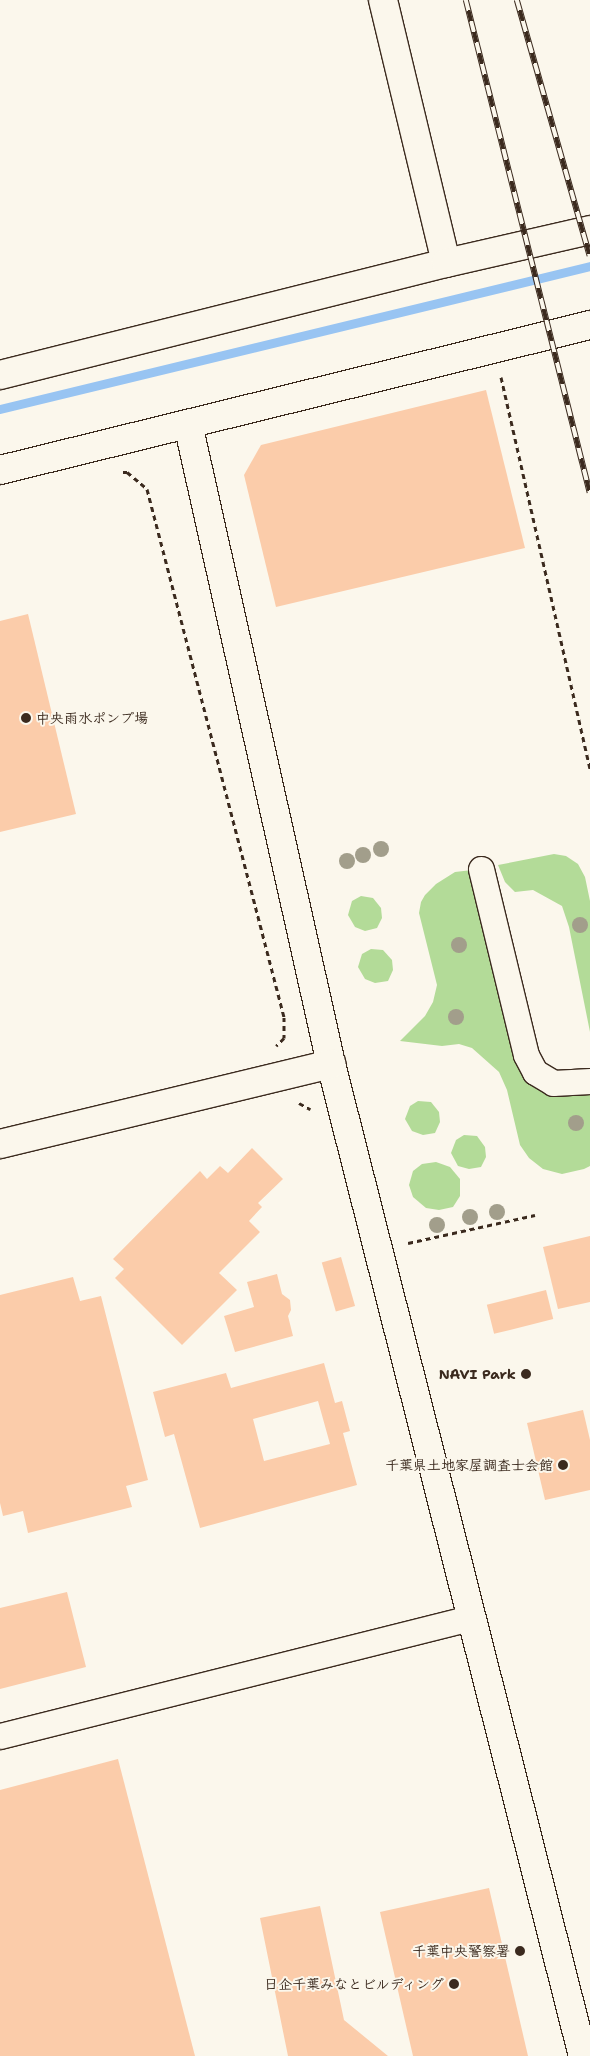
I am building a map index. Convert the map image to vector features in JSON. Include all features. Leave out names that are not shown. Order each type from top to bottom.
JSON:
[{"type":"street","points":[[383,0],[446,263]]},
{"type":"street","points":[[0,375],[446,263],[590,230]]},
{"type":"street","points":[[0,470],[590,325]]},
{"type":"street","points":[[188,424],[331,1064],[583,2056]]},
{"type":"street","points":[[481,869],[526,1055],[535,1072],[552,1083],[590,1081]]},
{"type":"street","points":[[0,1144],[331,1064]]},
{"type":"street","points":[[0,1736],[471,1618]]},
{"type":"path","points":[[501,376],[590,770]]},
{"type":"path","points":[[118,471],[127,472],[147,489],[284,1017],[284,1038],[275,1047]]},
{"type":"path","points":[[294,1101],[310,1108],[313,1115]]},
{"type":"path","points":[[408,1243],[535,1216]]},
{"type":"green space","points":[[554,854],[566,856],[578,864],[585,877],[590,901],[590,1032],[569,927],[562,906],[533,890],[515,892],[505,882],[498,865]]},
{"type":"green space","points":[[481,869],[535,1072],[590,1081],[590,1166],[584,1169],[562,1174],[543,1169],[529,1158],[520,1145],[507,1090],[499,1072],[472,1048],[459,1044],[442,1046],[400,1041],[425,1016],[433,1002],[437,985],[419,913],[421,902],[436,884],[455,872]]},
{"type":"green space","points":[[361,896],[373,898],[381,908],[382,918],[377,928],[365,931],[355,927],[348,915],[352,901]]},
{"type":"green space","points":[[371,949],[383,950],[392,960],[393,970],[388,981],[375,983],[365,979],[358,967],[362,954]]},
{"type":"green space","points":[[418,1101],[431,1102],[439,1112],[440,1122],[435,1133],[423,1135],[412,1131],[405,1119],[410,1106]]},
{"type":"green space","points":[[464,1135],[477,1136],[485,1147],[486,1157],[481,1167],[469,1169],[458,1166],[451,1153],[456,1140]]},
{"type":"green space","points":[[436,1162],[450,1167],[460,1179],[460,1196],[453,1207],[439,1210],[426,1208],[413,1197],[409,1185],[413,1171],[422,1164]]},
{"type":"building","points":[[486,390],[525,548],[276,607],[244,475],[261,445]]},
{"type":"building","name":"中央雨水ポンプ場","points":[[28,614],[76,814],[0,832],[0,621]]},
{"type":"building","points":[[252,1148],[283,1179],[258,1203],[262,1207],[249,1221],[260,1232],[219,1273],[237,1290],[182,1345],[115,1278],[124,1269],[113,1259],[200,1171],[207,1179],[220,1166],[228,1173]]},
{"type":"building","points":[[590,1236],[590,1302],[558,1309],[543,1247]]},
{"type":"building","points":[[341,1257],[355,1306],[336,1312],[322,1263]]},
{"type":"building","points":[[277,1274],[282,1294],[290,1300],[291,1310],[288,1316],[293,1336],[235,1352],[224,1316],[254,1307],[247,1282]]},
{"type":"building","points":[[73,1277],[80,1301],[101,1296],[148,1480],[126,1486],[132,1507],[28,1533],[23,1511],[3,1516],[0,1503],[0,1295]]},
{"type":"building","points":[[546,1290],[553,1319],[494,1334],[487,1305]]},
{"type":"building","points":[[324,1363],[335,1403],[342,1401],[350,1431],[343,1433],[357,1485],[200,1528],[174,1434],[165,1437],[153,1392],[226,1373],[231,1388]],"holes":[[[318,1401],[330,1444],[264,1461],[253,1419]]]},
{"type":"building","name":"千葉県土地家屋調査士会館","points":[[583,1410],[590,1440],[590,1490],[545,1500],[527,1423]]},
{"type":"building","points":[[67,1592],[86,1667],[0,1689],[0,1608]]},
{"type":"building","points":[[118,1759],[195,2056],[0,2056],[0,1790]]},
{"type":"building","name":"日企千葉みなとビルディング","points":[[489,1888],[528,2056],[413,2056],[380,1912]]},
{"type":"building","points":[[320,1906],[344,2020],[388,2056],[288,2056],[260,1918]]},
{"type":"waterway","points":[[0,409],[590,266]]},
{"type":"railway","points":[[466,0],[590,493]]},
{"type":"railway","points":[[517,0],[590,256]]},
{"type":"place","name":"中央雨水ポンプ場","points":[[26,718]]},
{"type":"place","name":"NAVI Park","points":[[526,1374]]},
{"type":"place","name":"千葉県土地家屋調査士会館","points":[[563,1465]]},
{"type":"place","name":"千葉中央警察署","points":[[520,1951]]},
{"type":"place","name":"日企千葉みなとビルディング","points":[[454,1984]]}]
